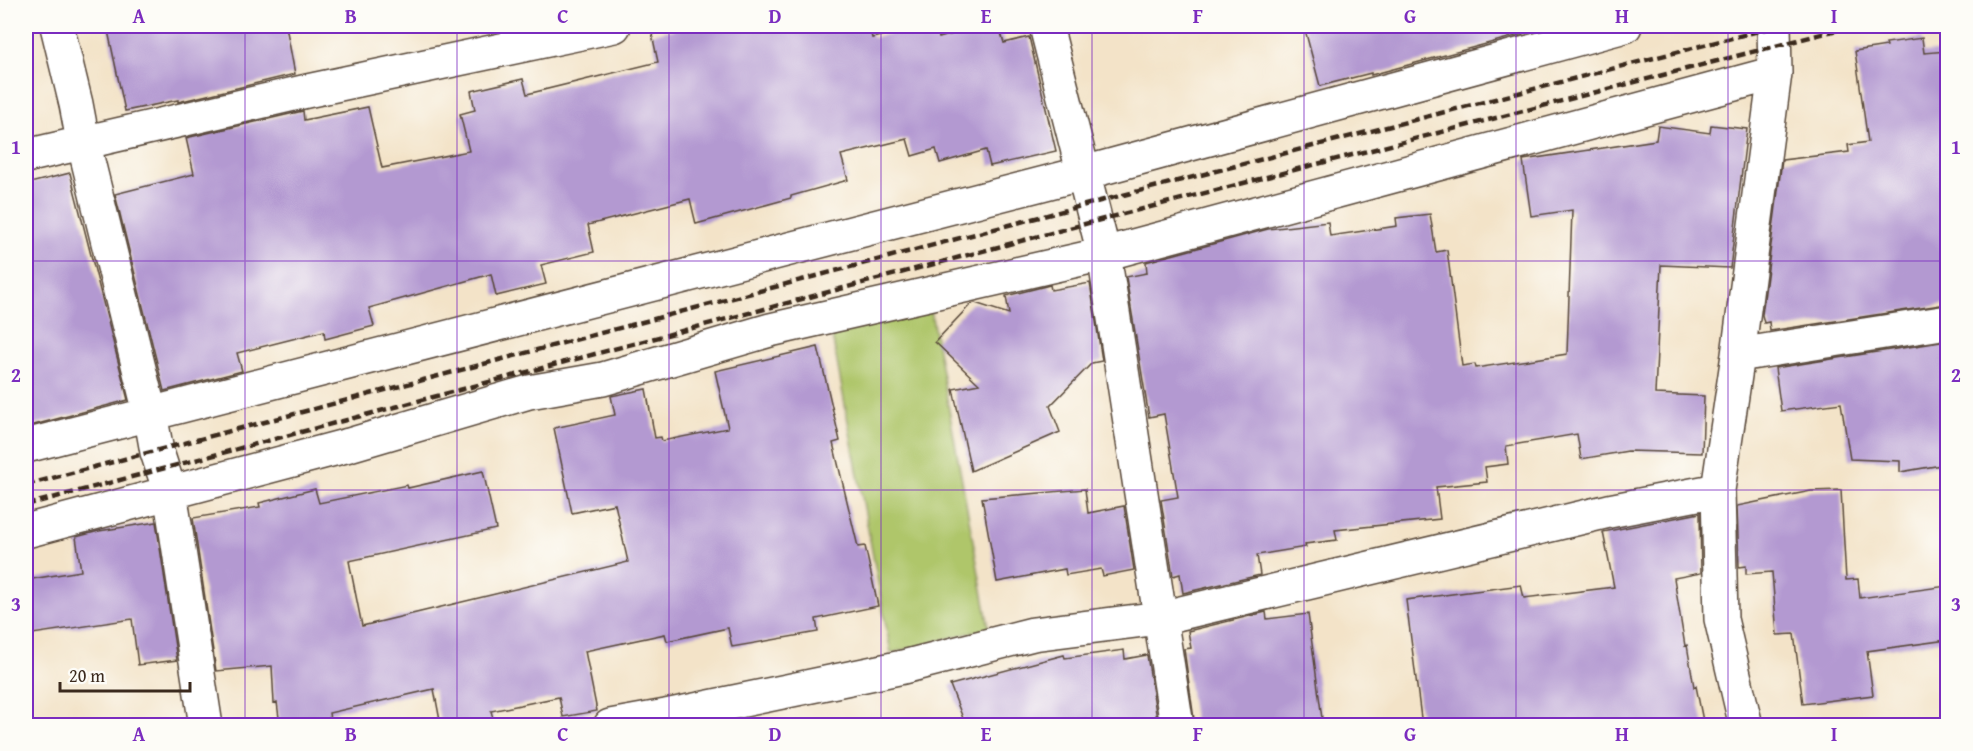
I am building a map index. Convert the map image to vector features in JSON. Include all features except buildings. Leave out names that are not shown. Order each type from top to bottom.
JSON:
[{"type":"street","points":[[57,26],[150,413],[157,452],[170,492],[206,726]]},
{"type":"street","points":[[26,156],[307,91],[614,26]]},
{"type":"street","points":[[1046,26],[1104,254],[1178,726]]},
{"type":"street","points":[[26,446],[1084,173],[1625,26]]},
{"type":"street","points":[[1746,726],[1721,619],[1718,490],[1775,73],[1774,26]]},
{"type":"street","points":[[26,531],[349,445],[529,392],[603,379],[770,330],[1104,254],[1775,73]]},
{"type":"street","points":[[1738,355],[1947,322]]},
{"type":"street","points":[[610,726],[903,666],[1033,634],[1160,618],[1609,511],[1718,490]]},
{"type":"green space","points":[[931,312],[989,628],[891,653],[832,335]]},
{"type":"railway","points":[[26,485],[1100,201],[1778,26]]},
{"type":"railway","points":[[26,505],[1096,221],[1853,26]]}]
